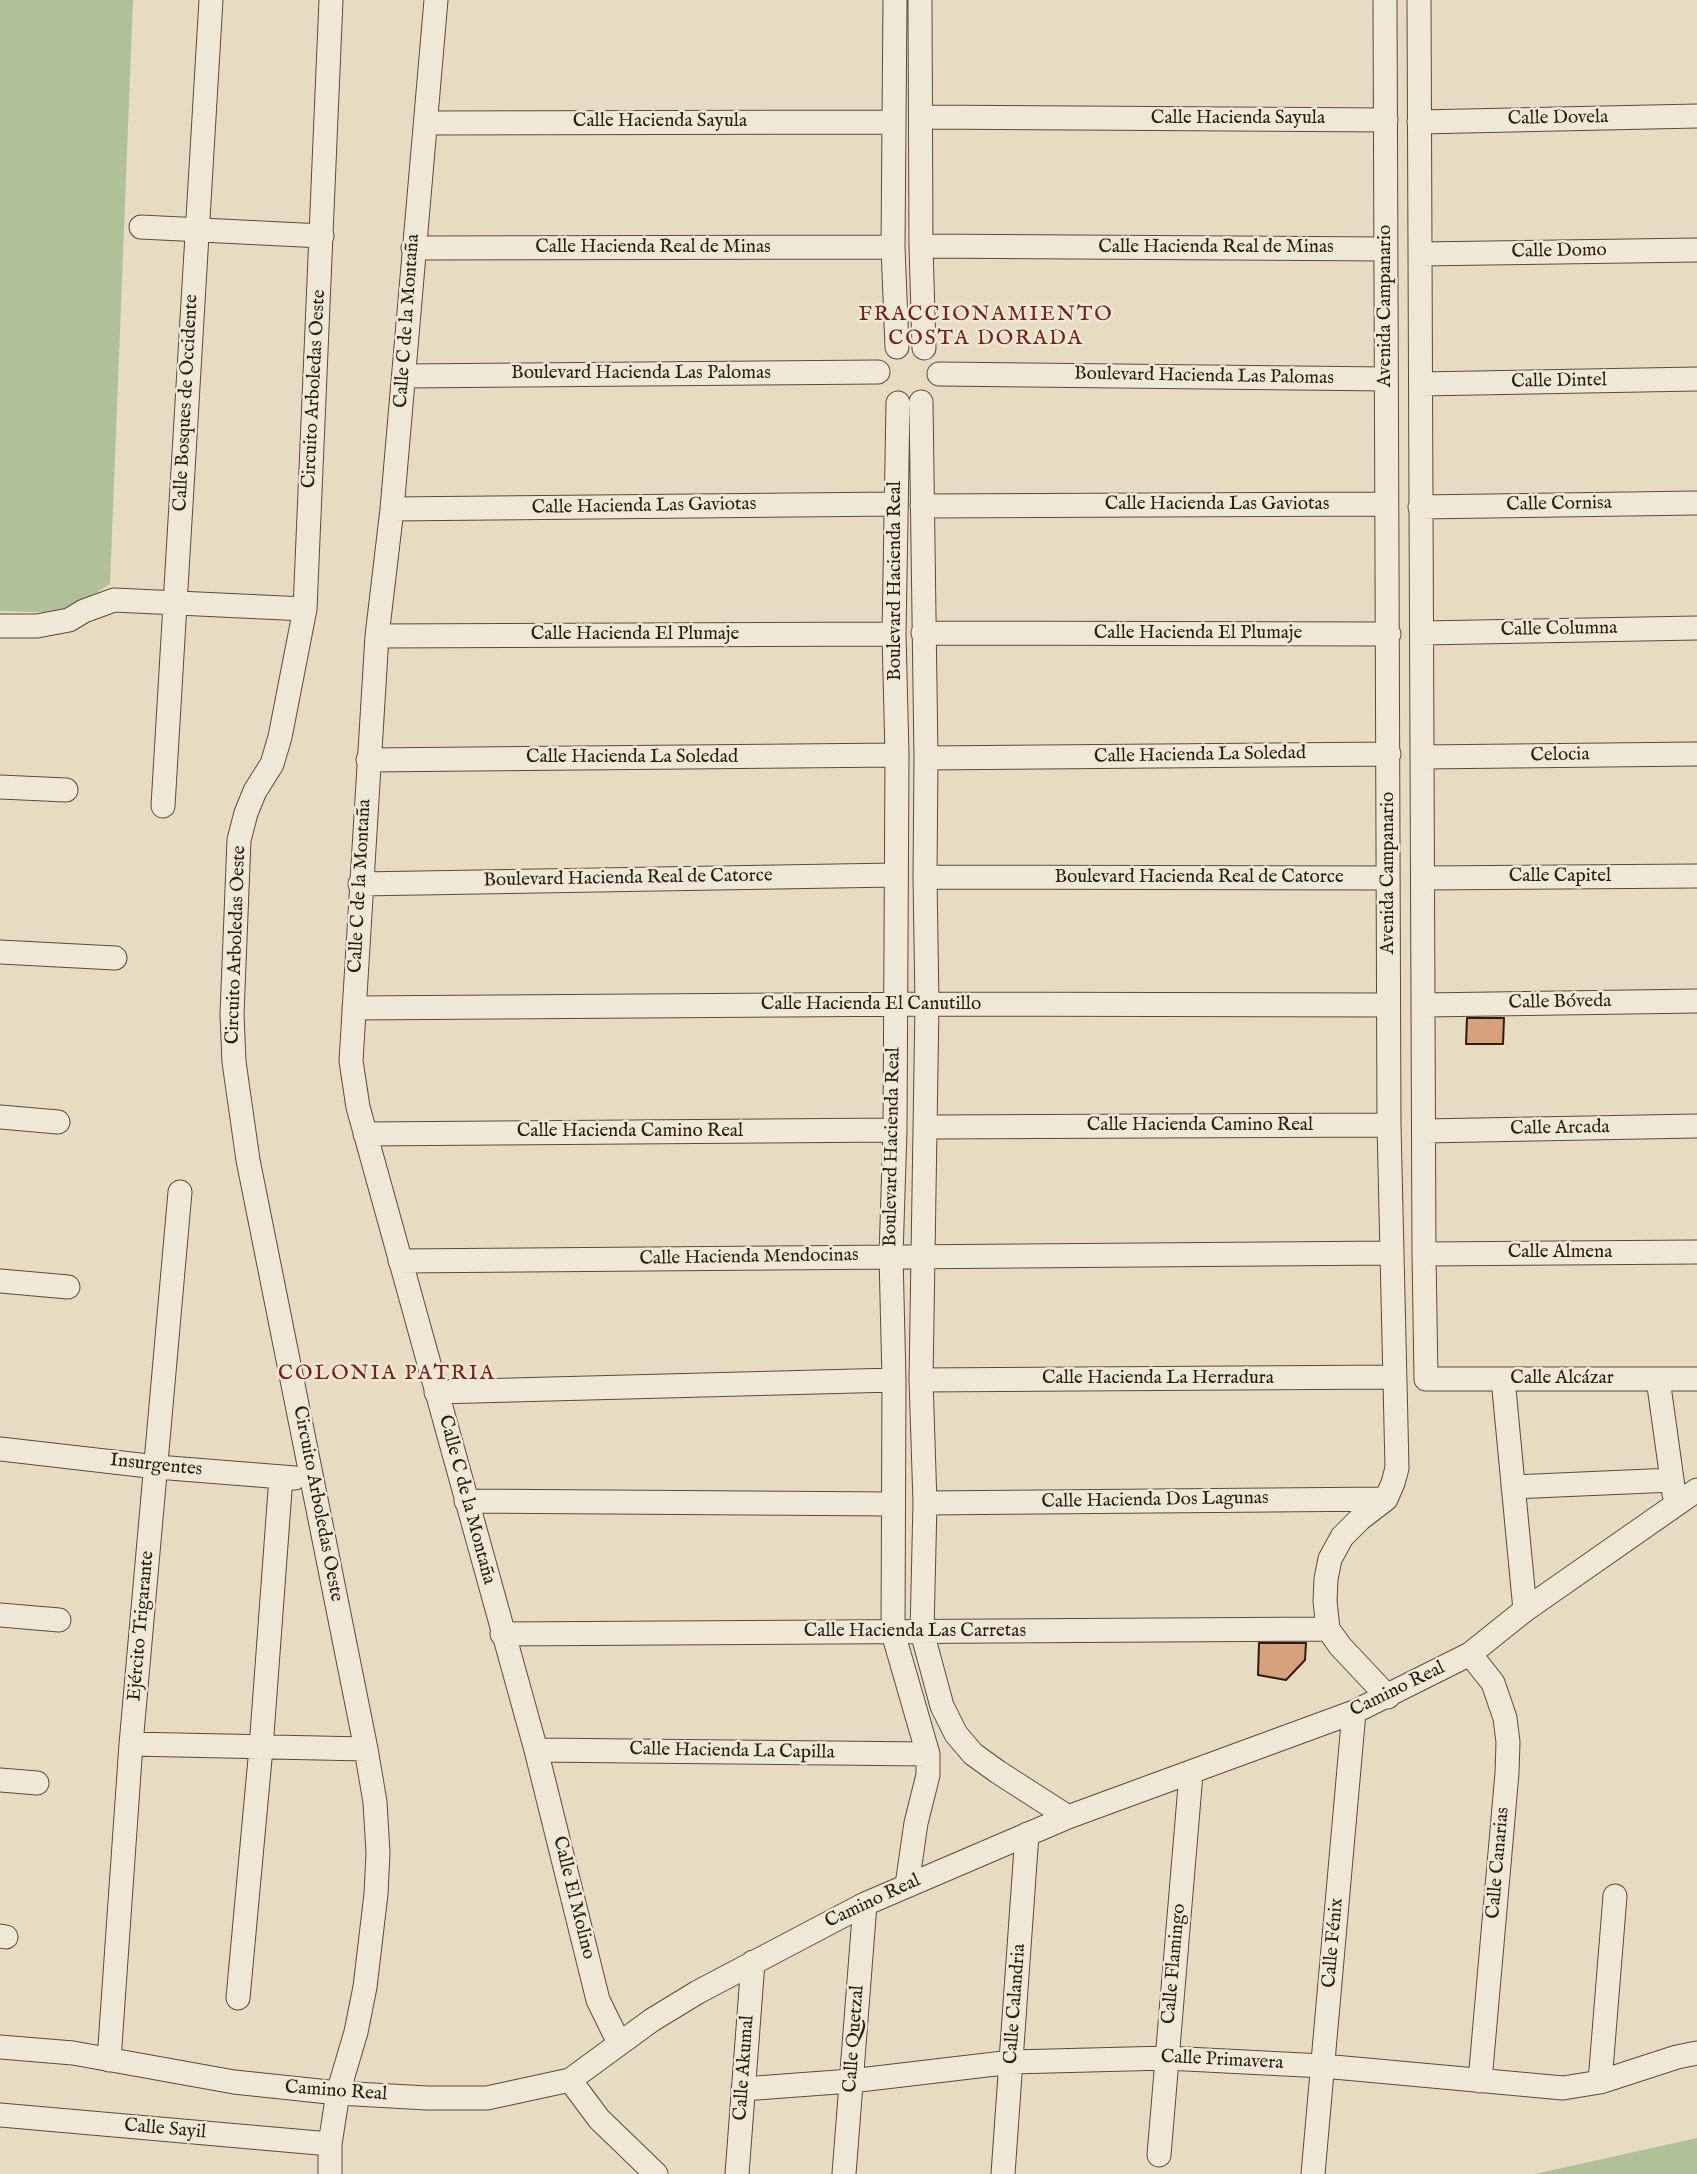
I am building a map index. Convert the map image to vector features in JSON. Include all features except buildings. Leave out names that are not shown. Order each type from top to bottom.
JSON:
[{"type":"street","name":"Calle Bosques de Occidente","points":[[163,806],[211,0]]},
{"type":"street","name":"Circuito Arboledas Oeste","points":[[330,2174],[330,2144],[338,2093],[349,2062],[361,2010],[376,1894],[378,1853],[375,1802],[248,1160],[234,1062],[232,1014],[239,840],[246,813],[255,791],[272,764],[281,737],[305,609],[331,0]]},
{"type":"street","name":"Calle C de la Montaña","points":[[436,0],[393,509],[377,636],[351,1061],[358,1107],[536,1750]]},
{"type":"street","points":[[895,0],[893,247],[897,347]]},
{"type":"street","points":[[920,0],[924,348]]},
{"type":"street","name":"Avenida Campanario","points":[[1385,0],[1386,504],[1389,634],[1388,1005],[1396,1468],[1393,1483],[1385,1499]]},
{"type":"street","name":"Avenida Campanario","points":[[1419,0],[1426,1379]]},
{"type":"street","name":"Calle Dovela","points":[[1419,122],[1697,116]]},
{"type":"street","name":"Calle Hacienda Sayula","points":[[922,117],[1386,120]]},
{"type":"street","name":"Calle Hacienda Sayula","points":[[426,123],[893,122]]},
{"type":"street","points":[[141,227],[322,236]]},
{"type":"street","name":"Calle Hacienda Real de Minas","points":[[921,246],[1386,249]]},
{"type":"street","name":"Calle Hacienda Real de Minas","points":[[413,248],[893,247]]},
{"type":"street","name":"Calle Domo","points":[[1420,254],[1697,250]]},
{"type":"street","points":[[911,344],[924,348],[935,359],[939,374],[930,395],[909,402],[887,396],[880,385],[878,372],[884,357],[897,347],[911,344]]},
{"type":"street","name":"Boulevard Hacienda Las Palomas","points":[[405,376],[878,372]]},
{"type":"street","name":"Boulevard Hacienda Las Palomas","points":[[939,374],[1386,379]]},
{"type":"street","name":"Calle Dintel","points":[[1421,384],[1697,379]]},
{"type":"street","name":"Boulevard Hacienda Real","points":[[906,1885],[916,1823],[928,1775],[928,1754],[893,1633],[894,1380],[891,1256],[896,1004],[895,504],[909,402]]},
{"type":"street","name":"Boulevard Hacienda Real","points":[[909,402],[922,506],[926,758],[927,1128],[921,1380],[925,1503],[922,1632],[942,1706],[957,1734],[973,1754],[998,1773],[1068,1817]]},
{"type":"street","name":"Calle Cornisa","points":[[1420,508],[1697,503]]},
{"type":"street","name":"Calle Hacienda Las Gaviotas","points":[[393,509],[895,504]]},
{"type":"street","name":"Calle Hacienda Las Gaviotas","points":[[922,506],[1386,504]]},
{"type":"street","points":[[0,626],[37,626],[69,620],[84,611],[114,600],[305,609]]},
{"type":"street","name":"Calle Columna","points":[[1422,633],[1697,628]]},
{"type":"street","name":"Calle Hacienda El Plumaje","points":[[923,633],[1389,634]]},
{"type":"street","name":"Calle Hacienda El Plumaje","points":[[377,636],[894,634]]},
{"type":"street","name":"Calle Hacienda La Soledad","points":[[926,758],[1389,754]]},
{"type":"street","name":"Celocia","points":[[1422,758],[1697,754]]},
{"type":"street","name":"Calle Hacienda La Soledad","points":[[368,760],[897,755]]},
{"type":"street","points":[[0,787],[66,790]]},
{"type":"street","name":"Boulevard Hacienda Real de Catorce","points":[[360,884],[895,875]]},
{"type":"street","name":"Calle Capitel","points":[[1423,877],[1697,876]]},
{"type":"street","name":"Boulevard Hacienda Real de Catorce","points":[[925,877],[1388,878]]},
{"type":"street","points":[[0,952],[116,958]]},
{"type":"street","name":"Calle Bóveda","points":[[1424,1005],[1697,1001]]},
{"type":"street","name":"Calle Hacienda El Canutillo","points":[[354,1008],[896,1004],[1388,1005]]},
{"type":"street","points":[[0,1116],[58,1122]]},
{"type":"street","name":"Calle Hacienda Camino Real","points":[[927,1128],[1389,1125]]},
{"type":"street","name":"Calle Arcada","points":[[1424,1131],[1697,1126]]},
{"type":"street","name":"Calle Hacienda Camino Real","points":[[365,1133],[895,1130]]},
{"type":"street","name":"Ejército Trigarante","points":[[109,2060],[131,1744],[180,1192]]},
{"type":"street","name":"Calle Almena","points":[[1424,1254],[1697,1252]]},
{"type":"street","name":"Calle Hacienda Mendocinas","points":[[400,1261],[1392,1253]]},
{"type":"street","points":[[0,1281],[68,1287]]},
{"type":"street","name":"Calle Hacienda La Herradura","points":[[921,1380],[1394,1377]]},
{"type":"street","name":"Calle Alcázar","points":[[1426,1379],[1697,1379]]},
{"type":"street","points":[[1503,1379],[1525,1610]]},
{"type":"street","points":[[1658,1379],[1676,1505]]},
{"type":"street","points":[[436,1392],[894,1380]]},
{"type":"street","name":"Insurgentes","points":[[0,1449],[157,1467],[312,1479]]},
{"type":"street","points":[[239,1998],[281,1477]]},
{"type":"street","points":[[1513,1487],[1672,1480]]},
{"type":"street","name":"Camino Real","points":[[0,2047],[73,2053],[234,2082],[338,2093],[487,2098],[570,2080],[652,2020],[753,1962],[865,1904],[1068,1817],[1191,1774],[1388,1697],[1470,1654],[1525,1610],[1697,1490]]},
{"type":"street","points":[[1385,1499],[1342,1537],[1330,1559],[1326,1578],[1328,1629],[1340,1646],[1388,1697]]},
{"type":"street","name":"Calle Hacienda Dos Lagunas","points":[[925,1503],[1385,1499]]},
{"type":"street","points":[[466,1501],[892,1504]]},
{"type":"street","points":[[0,1615],[59,1620]]},
{"type":"street","name":"Calle Hacienda Las Carretas","points":[[502,1634],[1328,1629]]},
{"type":"street","name":"Calle Canarias","points":[[1470,1654],[1493,1683],[1505,1718],[1508,1742],[1480,2081]]},
{"type":"street","name":"Calle Fénix","points":[[1314,2174],[1354,1712]]},
{"type":"street","points":[[131,1744],[366,1749]]},
{"type":"street","name":"Calle Hacienda La Capilla","points":[[536,1750],[928,1754]]},
{"type":"street","name":"Calle El Molino","points":[[536,1750],[598,2000],[619,2043]]},
{"type":"street","name":"Calle Flamingo","points":[[1159,2155],[1191,1774]]},
{"type":"street","points":[[0,1780],[37,1783]]},
{"type":"street","name":"Calle Calandria","points":[[1003,2174],[1027,1834]]},
{"type":"street","points":[[1600,2082],[1615,1896]]},
{"type":"street","name":"Calle Quetzal","points":[[844,2174],[865,1904]]},
{"type":"street","name":"Calle Akumal","points":[[737,2174],[753,1962]]},
{"type":"street","name":"Calle Primavera","points":[[743,2089],[851,2081],[1012,2062],[1167,2058],[1323,2066],[1563,2088],[1600,2082],[1697,2053]]},
{"type":"street","points":[[570,2080],[599,2119],[656,2174]]},
{"type":"street","name":"Calle Sayil","points":[[0,2115],[330,2144]]},
{"type":"green space","points":[[0,0],[133,0],[110,584],[64,613],[0,611]]},
{"type":"green space","points":[[1697,2138],[1697,2174],[1535,2174]]},
{"type":"district","name":"FRACCIONAMIENTO COSTA DORADA","points":[[986,328]]},
{"type":"district","name":"COLONIA PATRIA","points":[[387,1375]]}]
